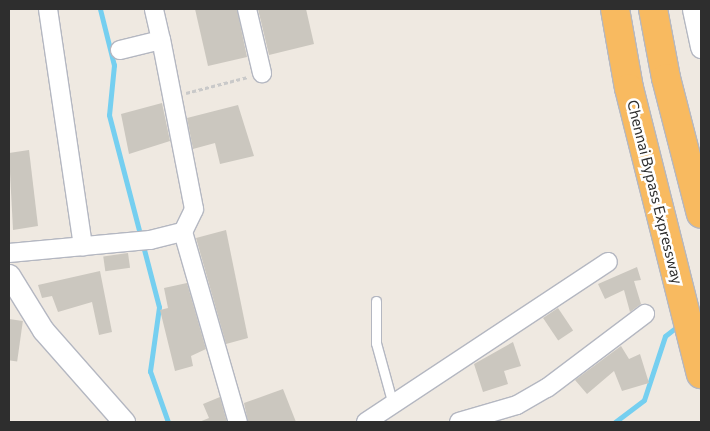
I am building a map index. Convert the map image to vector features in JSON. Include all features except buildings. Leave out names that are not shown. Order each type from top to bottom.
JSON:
[{"type":"highway","name":"Chennai Bypass Expressway","points":[[615,9],[629,88],[701,374]]},
{"type":"highway","points":[[653,9],[666,78],[701,214]]},
{"type":"street","points":[[48,9],[83,246]]},
{"type":"street","points":[[154,9],[173,96],[194,209],[183,232],[238,422]]},
{"type":"street","points":[[247,9],[262,73]]},
{"type":"street","points":[[693,9],[701,47]]},
{"type":"street","points":[[120,50],[161,40]]},
{"type":"street","points":[[9,252],[142,241],[183,232]]},
{"type":"street","points":[[366,422],[392,402],[608,262]]},
{"type":"street","points":[[9,275],[43,330],[124,422]]},
{"type":"street","points":[[459,422],[517,405],[547,388],[645,314]]},
{"type":"lane","points":[[376,302],[376,343],[392,402]]},
{"type":"path","points":[[173,96],[262,73]]},
{"type":"waterway","points":[[100,9],[114,65],[109,115],[159,307],[150,371],[168,422]]},
{"type":"waterway","points":[[615,422],[644,400],[665,336],[678,326]]}]
